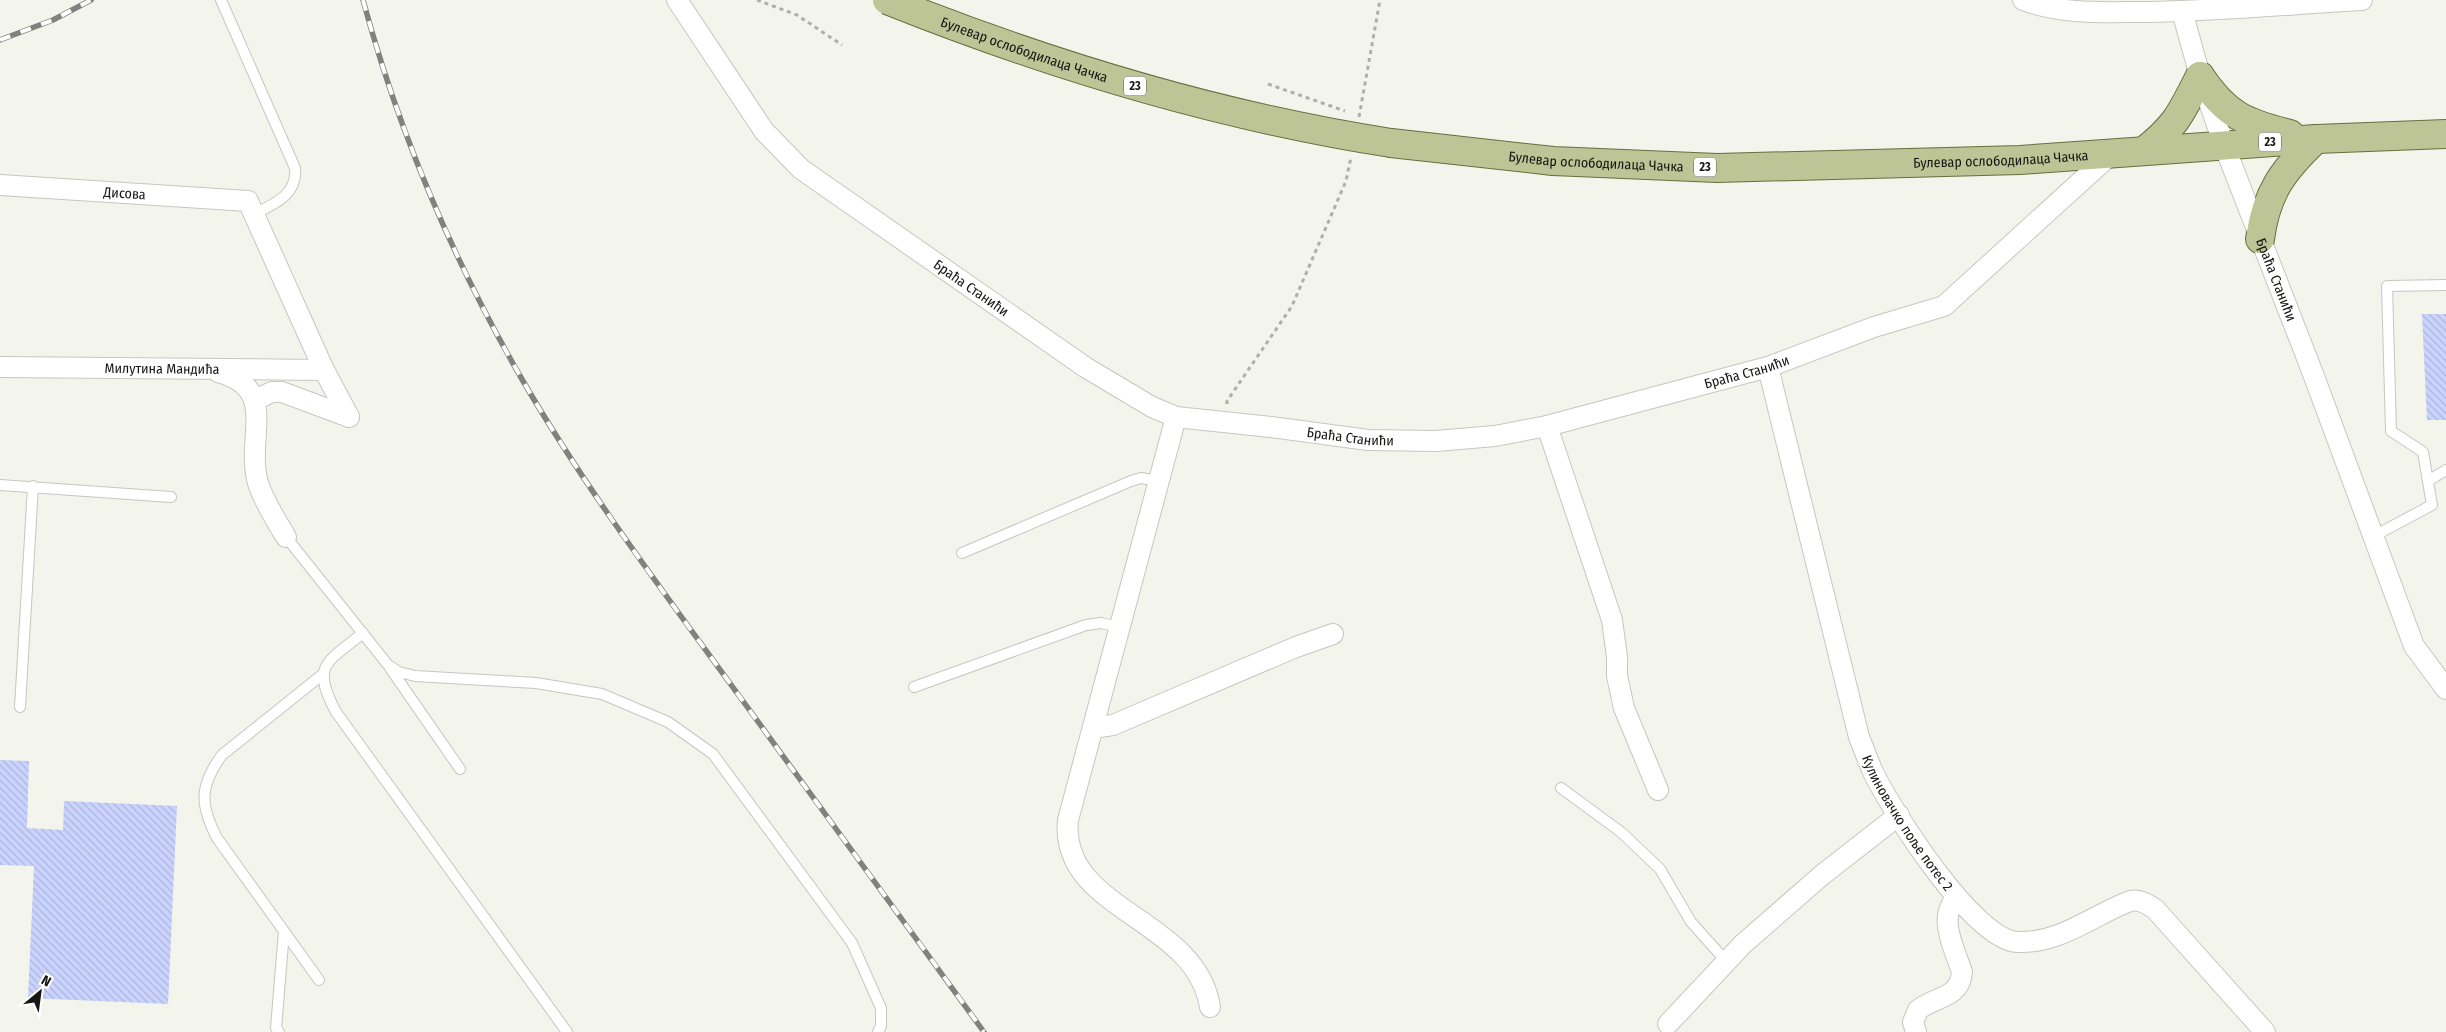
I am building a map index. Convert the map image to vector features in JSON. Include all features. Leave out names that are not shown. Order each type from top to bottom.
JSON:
[{"type":"main road","name":"Булевар ослободилаца Чачка","points":[[887,0],[948,24],[1076,69],[1269,122],[1391,143],[1553,161],[1717,168],[1864,166],[2110,155],[2316,139],[2446,134]]},
{"type":"main road","points":[[2144,151],[2167,133],[2177,121],[2200,76],[2214,97],[2234,115],[2261,127],[2316,139]]},
{"type":"main road","points":[[2260,239],[2263,216],[2269,197],[2284,171],[2316,139]]},
{"type":"street","name":"Браћа Станићи","points":[[677,0],[764,130],[801,169],[1085,367],[1145,403],[1176,417],[1368,440],[1436,441],[1494,436],[1547,426],[1768,367],[1874,326],[1944,306],[2110,155]]},
{"type":"street","points":[[2023,0],[2051,9],[2090,12],[2182,11],[2362,0]]},
{"type":"street","name":"Браћа Станићи","points":[[2182,11],[2200,76],[2224,145],[2414,646],[2446,688]]},
{"type":"street","name":"Дисова","points":[[0,185],[251,208]]},
{"type":"street","points":[[251,208],[324,370],[348,417],[282,392],[272,392],[255,400]]},
{"type":"street","name":"Милутина Мандића","points":[[0,367],[324,370]]},
{"type":"street","name":"Кулиновачко поље потес 2","points":[[1768,367],[1859,737],[1874,773],[1899,815],[1956,899],[1993,933],[2017,942],[2061,934],[2130,901],[2136,900],[2146,903],[2162,916],[2265,1032]]},
{"type":"street","points":[[204,369],[228,375],[242,382],[250,389],[255,400],[255,460],[258,482],[269,509],[286,537]]},
{"type":"street","points":[[1176,417],[1068,820],[1067,833],[1072,858],[1079,869],[1106,896],[1152,928],[1183,954],[1204,984],[1210,1007]]},
{"type":"street","points":[[1547,426],[1612,620],[1617,657],[1617,676],[1624,708],[1658,790]]},
{"type":"street","points":[[1093,728],[1113,725],[1296,647],[1334,634]]},
{"type":"street","points":[[1668,1024],[1726,961],[1822,875],[1899,815]]},
{"type":"street","points":[[1916,1032],[1913,1022],[1918,1010],[1950,994],[1961,979],[1962,972],[1947,920],[1948,910],[1956,899]]},
{"type":"lane","points":[[221,0],[295,168],[295,182],[285,197],[251,208]]},
{"type":"lane","points":[[2372,537],[2432,506],[2424,452],[2391,431],[2387,286],[2446,285]]},
{"type":"lane","points":[[2428,481],[2446,470]]},
{"type":"lane","points":[[962,553],[1130,481],[1141,478],[1159,481]]},
{"type":"lane","points":[[0,485],[171,497]]},
{"type":"lane","points":[[20,707],[32,486]]},
{"type":"lane","points":[[286,537],[388,665],[460,769]]},
{"type":"lane","points":[[914,686],[1086,625],[1101,623],[1120,627]]},
{"type":"lane","points":[[319,980],[216,838],[206,817],[204,801],[206,783],[212,768],[222,755],[323,674],[331,659],[363,633]]},
{"type":"lane","points":[[388,665],[399,672],[415,676],[536,683],[602,694],[668,722],[713,754],[852,943],[881,1008],[881,1026],[878,1032]]},
{"type":"lane","points":[[323,674],[325,691],[336,712],[567,1032]]},
{"type":"lane","points":[[1561,788],[1621,832],[1660,869],[1691,922],[1726,961]]},
{"type":"lane","points":[[279,1032],[276,1028],[284,931]]},
{"type":"path","points":[[757,0],[797,16],[842,45]]},
{"type":"path","points":[[1355,119],[1358,122],[1380,0]]},
{"type":"path","points":[[1268,84],[1340,108],[1351,115]]},
{"type":"path","points":[[1226,422],[1227,400],[1292,306],[1346,181],[1353,148]]},
{"type":"building","points":[[2422,314],[2446,314],[2446,420],[2427,420]]},
{"type":"building","points":[[0,760],[29,761],[27,828],[63,830],[64,801],[177,806],[168,1004],[28,998],[34,866],[0,865]]},
{"type":"railway","points":[[0,40],[53,20],[91,0]]},
{"type":"railway","points":[[363,0],[393,99],[431,196],[474,290],[523,381],[573,462],[655,581],[984,1032]]}]
